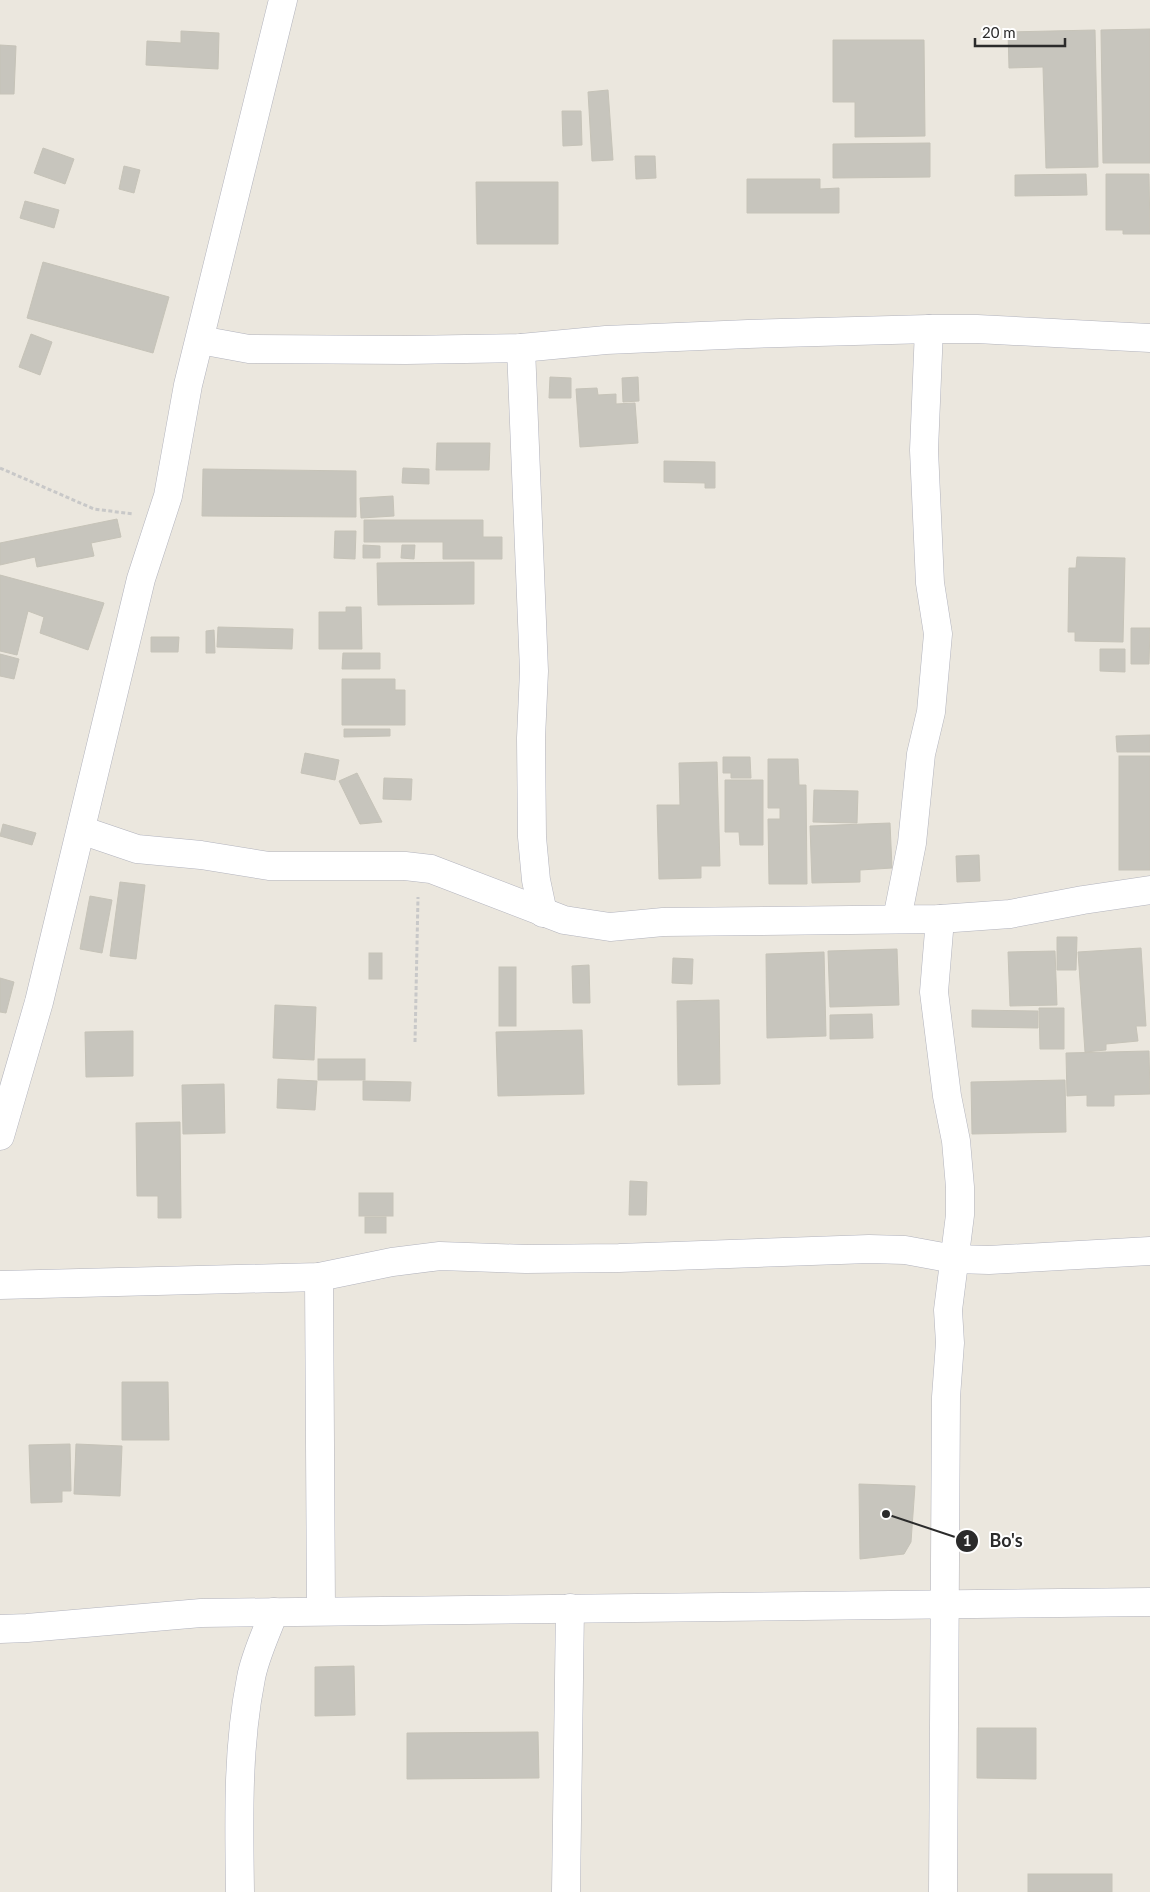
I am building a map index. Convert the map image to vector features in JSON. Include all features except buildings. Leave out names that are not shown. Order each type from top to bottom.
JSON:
[{"type":"street","points":[[0,1136],[39,1002],[141,579],[168,496],[188,385],[283,0]]},
{"type":"street","points":[[200,340],[249,349],[406,350],[521,348],[606,340],[929,329],[977,329],[1150,338]]},
{"type":"street","points":[[897,919],[912,843],[921,754],[931,712],[938,634],[930,583],[924,450],[929,329]]},
{"type":"street","points":[[521,348],[534,670],[531,738],[532,837],[536,880],[543,913]]},
{"type":"street","points":[[81,830],[137,849],[201,855],[269,866],[405,866],[431,869],[564,920],[610,927],[663,922],[940,919],[1010,914],[1150,890]]},
{"type":"street","points":[[940,919],[934,992],[947,1096],[956,1141],[960,1187],[960,1215],[948,1310],[950,1343],[946,1397],[943,1892]]},
{"type":"street","points":[[0,1285],[319,1277],[392,1262],[440,1256],[526,1259],[619,1258],[869,1249],[905,1250],[954,1259],[989,1260],[1150,1251]]},
{"type":"street","points":[[319,1277],[321,1612]]},
{"type":"street","points":[[0,1628],[27,1628],[201,1614],[274,1612],[1150,1602]]},
{"type":"street","points":[[566,1892],[570,1608]]},
{"type":"street","points":[[240,1892],[238,1805],[243,1728],[251,1676],[274,1612]]},
{"type":"path","points":[[0,468],[94,509],[161,519]]},
{"type":"path","points":[[415,1042],[418,893],[431,869]]},
{"type":"place","name":"Bo's","points":[[886,1514]]}]
